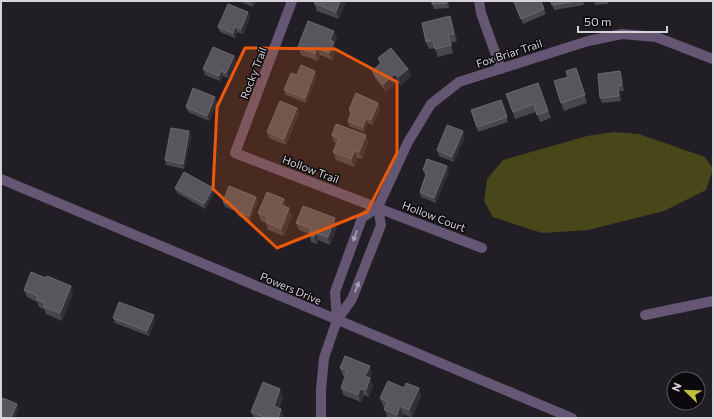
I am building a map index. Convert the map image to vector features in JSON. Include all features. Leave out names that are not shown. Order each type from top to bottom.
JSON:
[{"type":"street","name":"Rocky Trail","points":[[235,153],[292,1]]},
{"type":"street","points":[[479,1],[481,13],[501,69]]},
{"type":"street","name":"Fox Briar Trail","points":[[322,418],[320,390],[324,358],[336,320],[335,292],[362,218],[378,207],[408,142],[431,104],[459,82],[588,41],[622,34],[656,37],[713,59]]},
{"type":"street","name":"Hollow Trail","points":[[235,153],[378,207]]},
{"type":"street","name":"Powers Drive","points":[[1,179],[572,418]]},
{"type":"street","name":"Fox Briar Trail","points":[[336,320],[352,299],[381,225],[378,207]]},
{"type":"street","name":"Hollow Court","points":[[378,207],[482,248]]},
{"type":"street","points":[[645,315],[713,302]]},
{"type":"highlighted area","points":[[245,48],[335,49],[397,82],[397,153],[367,212],[277,248],[213,189],[217,107]]},
{"type":"shaded area","points":[[614,132],[639,134],[705,157],[713,169],[706,190],[664,211],[588,230],[542,233],[493,217],[484,201],[487,179],[503,160],[587,136]]},
{"type":"building","points":[[315,1],[340,1],[336,12],[314,3]]},
{"type":"building","points":[[432,1],[447,1],[447,3],[432,4]]},
{"type":"building","points":[[541,1],[544,9],[521,19],[514,2]]},
{"type":"building","points":[[551,1],[576,1],[552,5]]},
{"type":"building","points":[[228,4],[248,12],[241,29],[235,26],[233,33],[218,27]]},
{"type":"building","points":[[450,16],[454,34],[448,35],[451,45],[435,49],[433,40],[426,42],[422,23]]},
{"type":"building","points":[[308,21],[334,31],[330,40],[334,42],[329,53],[317,48],[315,54],[298,47]]},
{"type":"building","points":[[213,47],[234,56],[226,73],[221,71],[219,76],[203,69]]},
{"type":"building","points":[[391,48],[408,69],[398,77],[395,74],[383,84],[372,71],[381,63],[378,58]]},
{"type":"building","points":[[301,65],[315,71],[305,98],[284,90],[291,73],[297,75]]},
{"type":"building","points":[[576,68],[585,95],[561,103],[554,81],[568,77],[566,71]]},
{"type":"building","points":[[620,71],[622,85],[618,86],[619,96],[600,98],[598,74]]},
{"type":"building","points":[[538,83],[548,111],[537,115],[534,104],[513,112],[506,94]]},
{"type":"building","points":[[193,88],[215,97],[207,116],[186,107]]},
{"type":"building","points":[[356,93],[378,103],[371,120],[366,118],[363,127],[348,121],[352,111],[349,110]]},
{"type":"building","points":[[501,100],[507,117],[477,127],[471,110]]},
{"type":"building","points":[[280,101],[297,108],[284,139],[267,132]]},
{"type":"building","points":[[336,124],[366,135],[359,152],[355,150],[351,159],[333,152],[339,138],[332,135]]},
{"type":"building","points":[[447,125],[463,131],[452,157],[437,150]]},
{"type":"building","points":[[171,128],[189,131],[183,164],[165,160]]},
{"type":"building","points":[[427,159],[447,166],[434,198],[420,192],[427,172],[423,170]]},
{"type":"building","points":[[184,172],[213,188],[204,204],[175,188]]},
{"type":"building","points":[[229,186],[256,197],[249,216],[236,211],[238,207],[223,202]]},
{"type":"building","points":[[267,192],[284,199],[281,205],[289,208],[281,229],[266,222],[268,217],[258,213]]},
{"type":"building","points":[[303,206],[335,218],[328,237],[316,233],[314,237],[309,235],[311,228],[296,223]]},
{"type":"building","points":[[31,272],[46,278],[47,276],[71,286],[60,313],[44,307],[45,303],[36,299],[38,296],[24,290]]},
{"type":"building","points":[[119,302],[154,315],[147,331],[113,318]]},
{"type":"building","points":[[345,356],[370,366],[365,376],[370,378],[366,390],[361,388],[358,395],[341,388],[347,371],[340,368]]},
{"type":"building","points":[[388,381],[404,388],[406,383],[419,388],[409,410],[400,406],[397,415],[384,409],[388,402],[380,398]]},
{"type":"building","points":[[263,382],[280,389],[274,406],[281,409],[278,418],[267,418],[251,412]]},
{"type":"building","points":[[3,398],[17,404],[11,418],[1,418],[1,403]]}]
